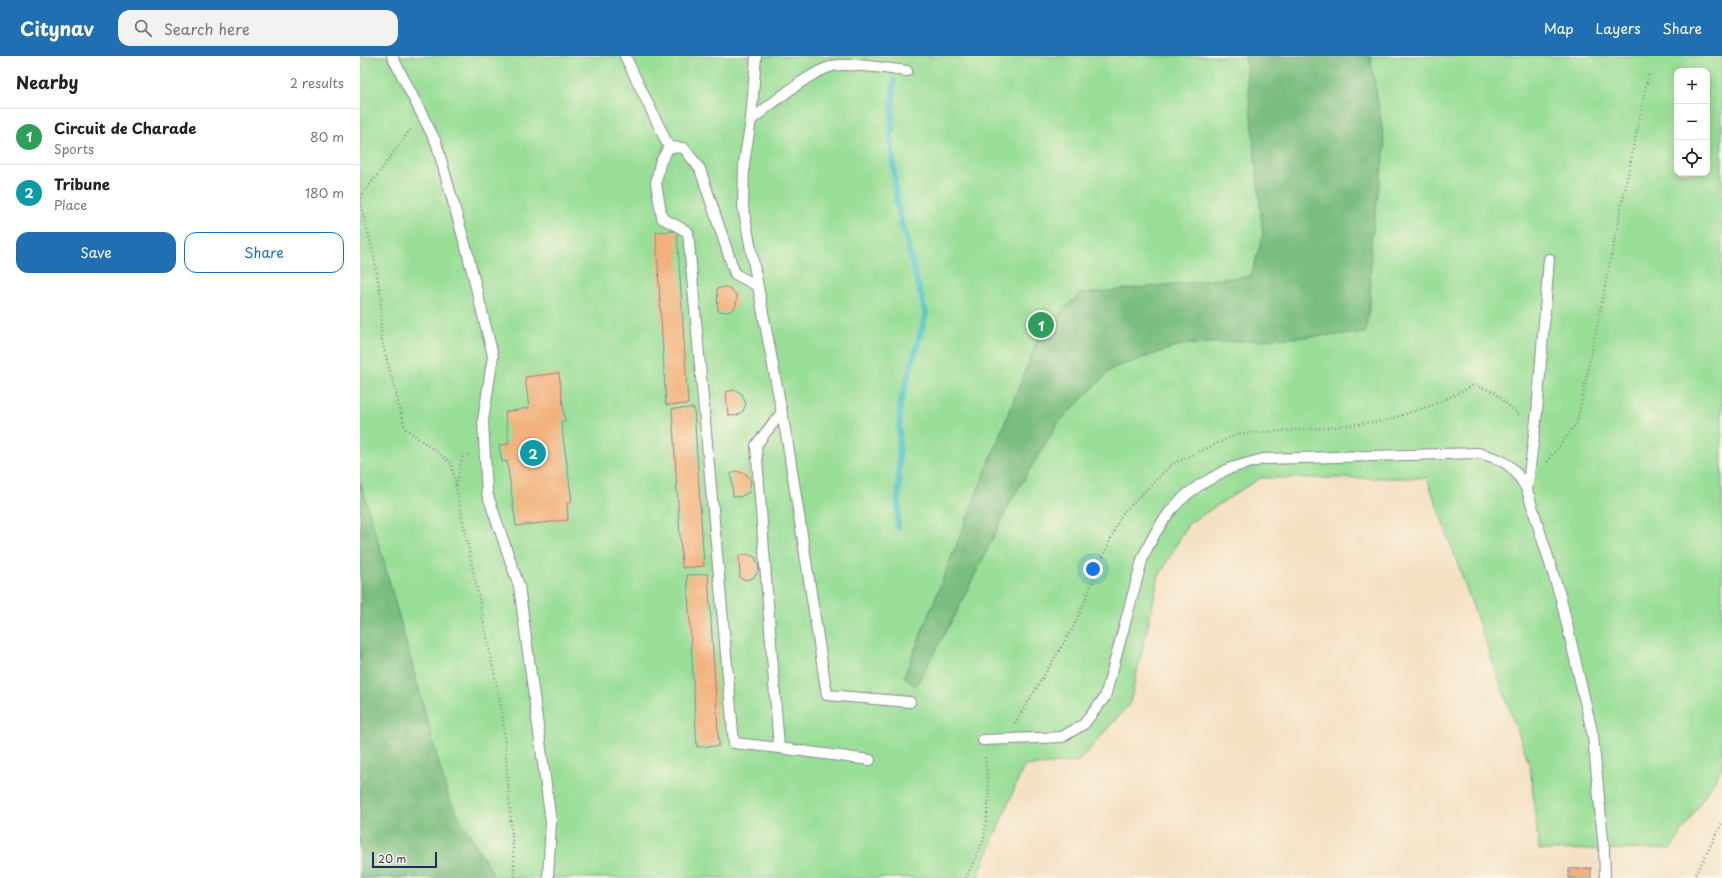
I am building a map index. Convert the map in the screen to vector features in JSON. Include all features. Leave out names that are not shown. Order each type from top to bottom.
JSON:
[{"type":"lane","points":[[392,56],[436,142],[467,251],[493,356],[483,421],[487,492],[519,586],[551,822],[548,878]]},
{"type":"lane","points":[[625,56],[669,147]]},
{"type":"lane","points":[[756,56],[751,120],[744,163],[743,207],[782,412],[827,696],[910,702]]},
{"type":"lane","points":[[751,120],[816,73],[834,65],[907,71]]},
{"type":"lane","points":[[669,147],[684,148],[700,169],[735,274],[758,286]]},
{"type":"lane","points":[[669,147],[660,163],[656,183],[662,218],[688,232],[734,743],[870,760]]},
{"type":"lane","points":[[1527,490],[1535,429],[1549,259]]},
{"type":"lane","points":[[779,748],[756,445],[782,412]]},
{"type":"lane","points":[[983,740],[1062,737],[1084,724],[1104,697],[1143,557],[1153,535],[1163,519],[1180,500],[1196,486],[1230,469],[1263,459],[1478,453],[1493,456],[1508,464],[1519,474],[1527,490],[1561,599],[1593,736],[1604,850],[1605,878]]},
{"type":"path","points":[[1545,466],[1577,423],[1649,72]]},
{"type":"path","points":[[360,198],[422,114]]},
{"type":"path","points":[[360,202],[373,251],[381,296],[381,337],[405,428],[451,463],[503,716],[515,878]]},
{"type":"path","points":[[1006,739],[1074,626],[1121,514],[1172,464],[1238,434],[1324,428],[1385,421],[1438,403],[1474,385],[1494,392],[1535,429]]},
{"type":"path","points":[[456,486],[463,454]]},
{"type":"path","points":[[966,878],[984,839],[989,796],[983,740]]},
{"type":"path","points":[[1694,878],[1722,823]]},
{"type":"green space","points":[[360,56],[1722,56],[1722,768],[1671,849],[1539,850],[1530,766],[1427,478],[1260,478],[1188,524],[1159,576],[1130,703],[1078,762],[1024,766],[977,878],[360,878]]},
{"type":"green space","points":[[1245,56],[1370,56],[1385,146],[1371,242],[1370,303],[1365,333],[1181,345],[1113,368],[1058,423],[1012,499],[957,611],[916,686],[904,677],[1041,331],[1080,294],[1251,276],[1263,235]]},
{"type":"green space","points":[[360,481],[383,558],[448,797],[495,878],[360,878]]},
{"type":"building","points":[[677,231],[688,404],[666,405],[656,232]]},
{"type":"building","points":[[724,287],[730,288],[737,296],[734,309],[728,312],[718,311],[717,289]]},
{"type":"building","points":[[559,373],[565,421],[561,421],[572,502],[567,503],[568,520],[516,526],[507,461],[502,462],[499,445],[509,444],[505,412],[529,408],[525,377]]},
{"type":"building","points":[[735,390],[742,394],[746,404],[743,411],[738,415],[733,416],[728,415],[726,392]]},
{"type":"building","points":[[694,408],[704,566],[682,568],[672,409]]},
{"type":"building","points":[[736,471],[746,474],[751,480],[749,492],[740,497],[733,496],[731,474]]},
{"type":"building","points":[[746,554],[755,557],[759,567],[758,572],[753,578],[746,580],[740,578],[739,556]]},
{"type":"building","points":[[708,574],[719,746],[697,747],[687,575]]},
{"type":"building","points":[[1591,868],[1591,878],[1569,878],[1569,869]]},
{"type":"waterway","points":[[894,81],[891,139],[897,205],[926,314],[900,405],[898,527]]},
{"type":"place","name":"Circuit de Charade","points":[[1041,325]]},
{"type":"place","name":"Tribune","points":[[533,453]]}]
